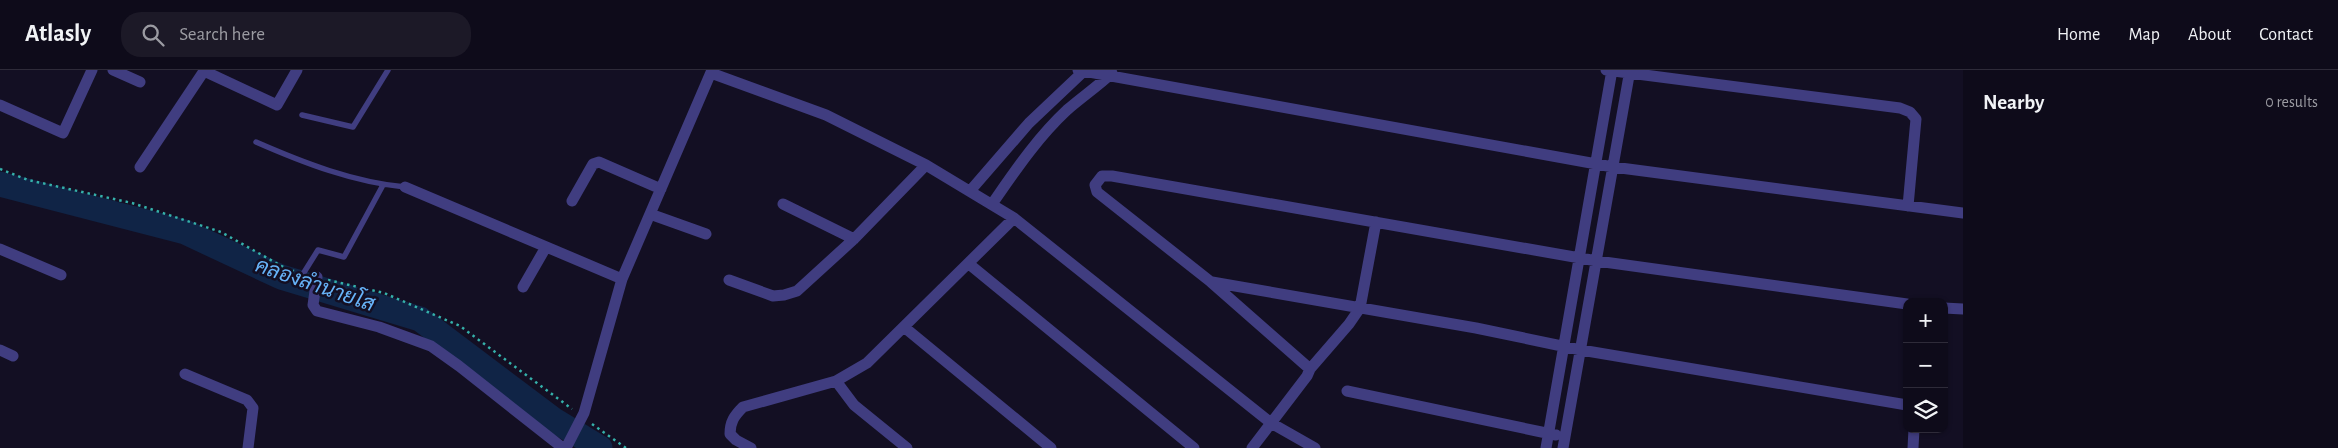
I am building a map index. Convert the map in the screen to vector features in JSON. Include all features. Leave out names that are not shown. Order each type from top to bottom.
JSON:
[{"type":"street","points":[[0,105],[63,132],[92,70]]},
{"type":"street","points":[[113,70],[140,82]]},
{"type":"street","points":[[140,167],[204,72],[277,106],[297,70]]},
{"type":"street","points":[[970,191],[1029,123],[1083,70],[1112,73],[1613,167],[1963,213]]},
{"type":"street","points":[[1546,448],[1596,164],[1610,70],[1900,108],[1910,112],[1916,119],[1908,206]]},
{"type":"street","points":[[317,278],[314,305],[317,311],[379,327],[431,346],[565,447],[584,413],[622,280],[711,72],[826,115],[926,165],[992,204],[1014,218],[1271,422],[1315,448]]},
{"type":"street","points":[[1347,391],[1549,434],[1564,442],[1630,72]]},
{"type":"street","points":[[992,204],[1027,154],[1043,135],[1068,109],[1112,73]]},
{"type":"street","points":[[572,201],[593,164],[599,162],[661,189]]},
{"type":"street","points":[[729,280],[773,296],[784,296],[798,291],[854,239],[926,165]]},
{"type":"street","points":[[1310,369],[1211,282],[1097,192],[1095,185],[1097,180],[1102,176],[1112,176],[1597,261],[1903,303]]},
{"type":"street","points":[[404,188],[622,280]]},
{"type":"street","points":[[782,204],[854,239]]},
{"type":"street","points":[[650,214],[706,234]]},
{"type":"street","points":[[751,448],[736,440],[730,434],[730,425],[734,416],[743,407],[836,381],[867,363],[1014,218]]},
{"type":"street","points":[[1252,448],[1307,376],[1310,369],[1350,324],[1360,308],[1376,222]]},
{"type":"street","points":[[523,287],[546,247]]},
{"type":"street","points":[[0,249],[61,275]]},
{"type":"street","points":[[969,264],[1194,448]]},
{"type":"street","points":[[1211,282],[1564,347],[1903,404]]},
{"type":"street","points":[[1948,308],[1963,309]]},
{"type":"street","points":[[904,327],[1051,448]]},
{"type":"street","points":[[0,350],[13,356]]},
{"type":"street","points":[[184,374],[247,400],[253,408],[248,448]]},
{"type":"street","points":[[836,381],[854,405],[907,448]]},
{"type":"street","points":[[1913,448],[1914,433]]},
{"type":"lane","points":[[302,115],[353,127],[388,70]]},
{"type":"lane","points":[[256,142],[308,165],[383,186],[404,188]]},
{"type":"lane","points":[[303,274],[318,250],[344,257],[383,186]]},
{"type":"waterway","name":"คลองลำนายโส","points":[[0,184],[185,232],[281,277],[420,319],[554,420],[600,448]]}]
